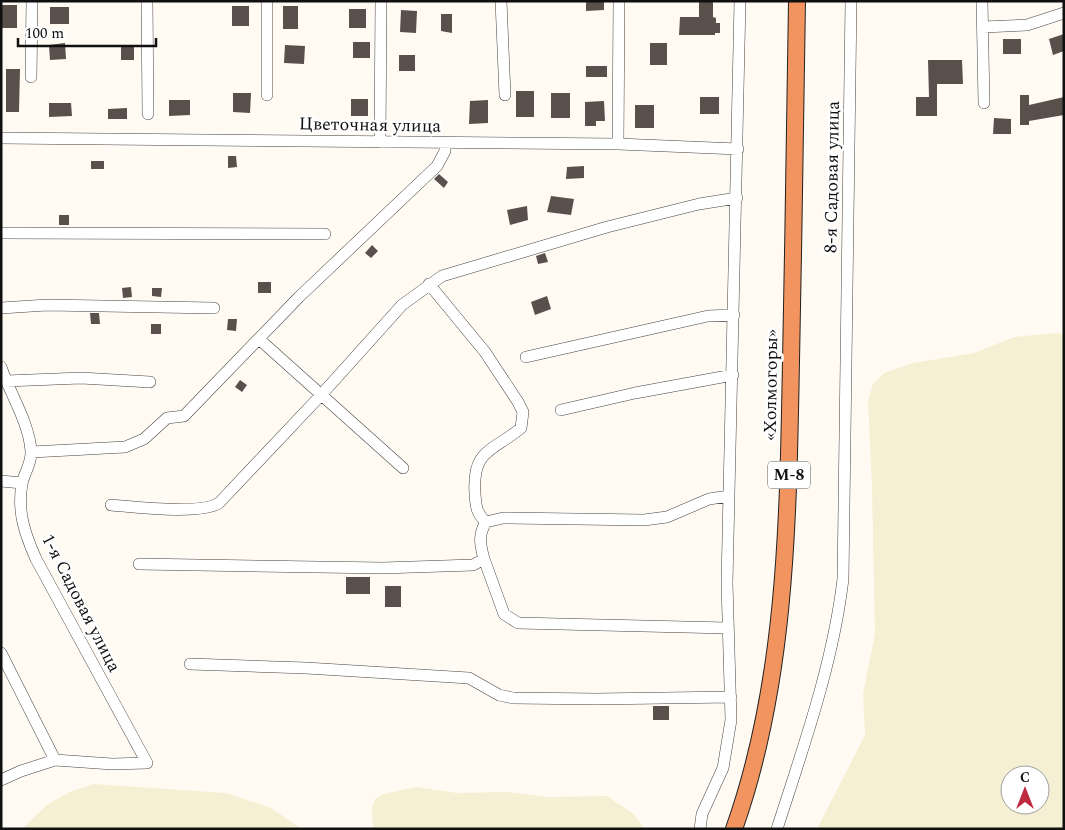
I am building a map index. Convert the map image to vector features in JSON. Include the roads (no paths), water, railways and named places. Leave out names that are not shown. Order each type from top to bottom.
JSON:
[{"type":"highway","name":"«Холмогоры»","points":[[735,827],[769,689],[782,602],[786,556],[797,1]]},
{"type":"street","points":[[31,77],[32,1]]},
{"type":"street","points":[[147,1],[148,114]]},
{"type":"street","points":[[267,1],[267,95]]},
{"type":"street","points":[[380,142],[381,1]]},
{"type":"street","points":[[502,1],[505,94]]},
{"type":"street","points":[[618,144],[619,1]]},
{"type":"street","points":[[700,829],[702,814],[720,780],[725,760],[729,736],[731,697],[727,628],[740,1]]},
{"type":"street","name":"8-я Садовая улица","points":[[777,829],[823,676],[840,600],[844,556],[851,1]]},
{"type":"street","points":[[982,1],[984,103]]},
{"type":"street","points":[[984,27],[1027,25],[1064,13]]},
{"type":"street","name":"Цветочная улица","points":[[1,138],[445,144],[618,144],[738,149]]},
{"type":"street","points":[[1,367],[27,431],[32,452],[125,447],[137,443],[144,439],[166,418],[178,418],[190,411],[299,297],[436,166],[445,151],[445,144]]},
{"type":"street","points":[[110,505],[190,509],[211,508],[219,503],[322,394],[402,304],[442,276],[607,227],[699,204],[737,198]]},
{"type":"street","points":[[1,233],[325,234]]},
{"type":"street","points":[[429,284],[486,352],[523,412],[521,428],[494,446],[480,458],[476,466],[476,509],[479,516],[486,522]]},
{"type":"street","points":[[1,308],[47,306],[214,308]]},
{"type":"street","points":[[526,358],[708,316],[734,315]]},
{"type":"street","points":[[259,339],[403,468]]},
{"type":"street","points":[[561,410],[635,393],[733,375]]},
{"type":"street","points":[[6,381],[81,378],[150,382]]},
{"type":"street","name":"1-я Садовая улица","points":[[32,452],[22,483],[20,505],[23,528],[36,559],[147,763],[112,764],[55,760]]},
{"type":"street","points":[[1,482],[22,483]]},
{"type":"street","points":[[727,628],[518,623],[504,614],[480,542],[481,531],[486,522],[503,518],[644,520],[667,517],[709,498],[729,496]]},
{"type":"street","points":[[138,564],[382,568],[473,566],[484,558]]},
{"type":"street","points":[[1,653],[55,760],[20,771],[1,780]]},
{"type":"street","points":[[190,664],[306,668],[469,678],[499,695],[513,698],[597,700],[731,697]]}]
